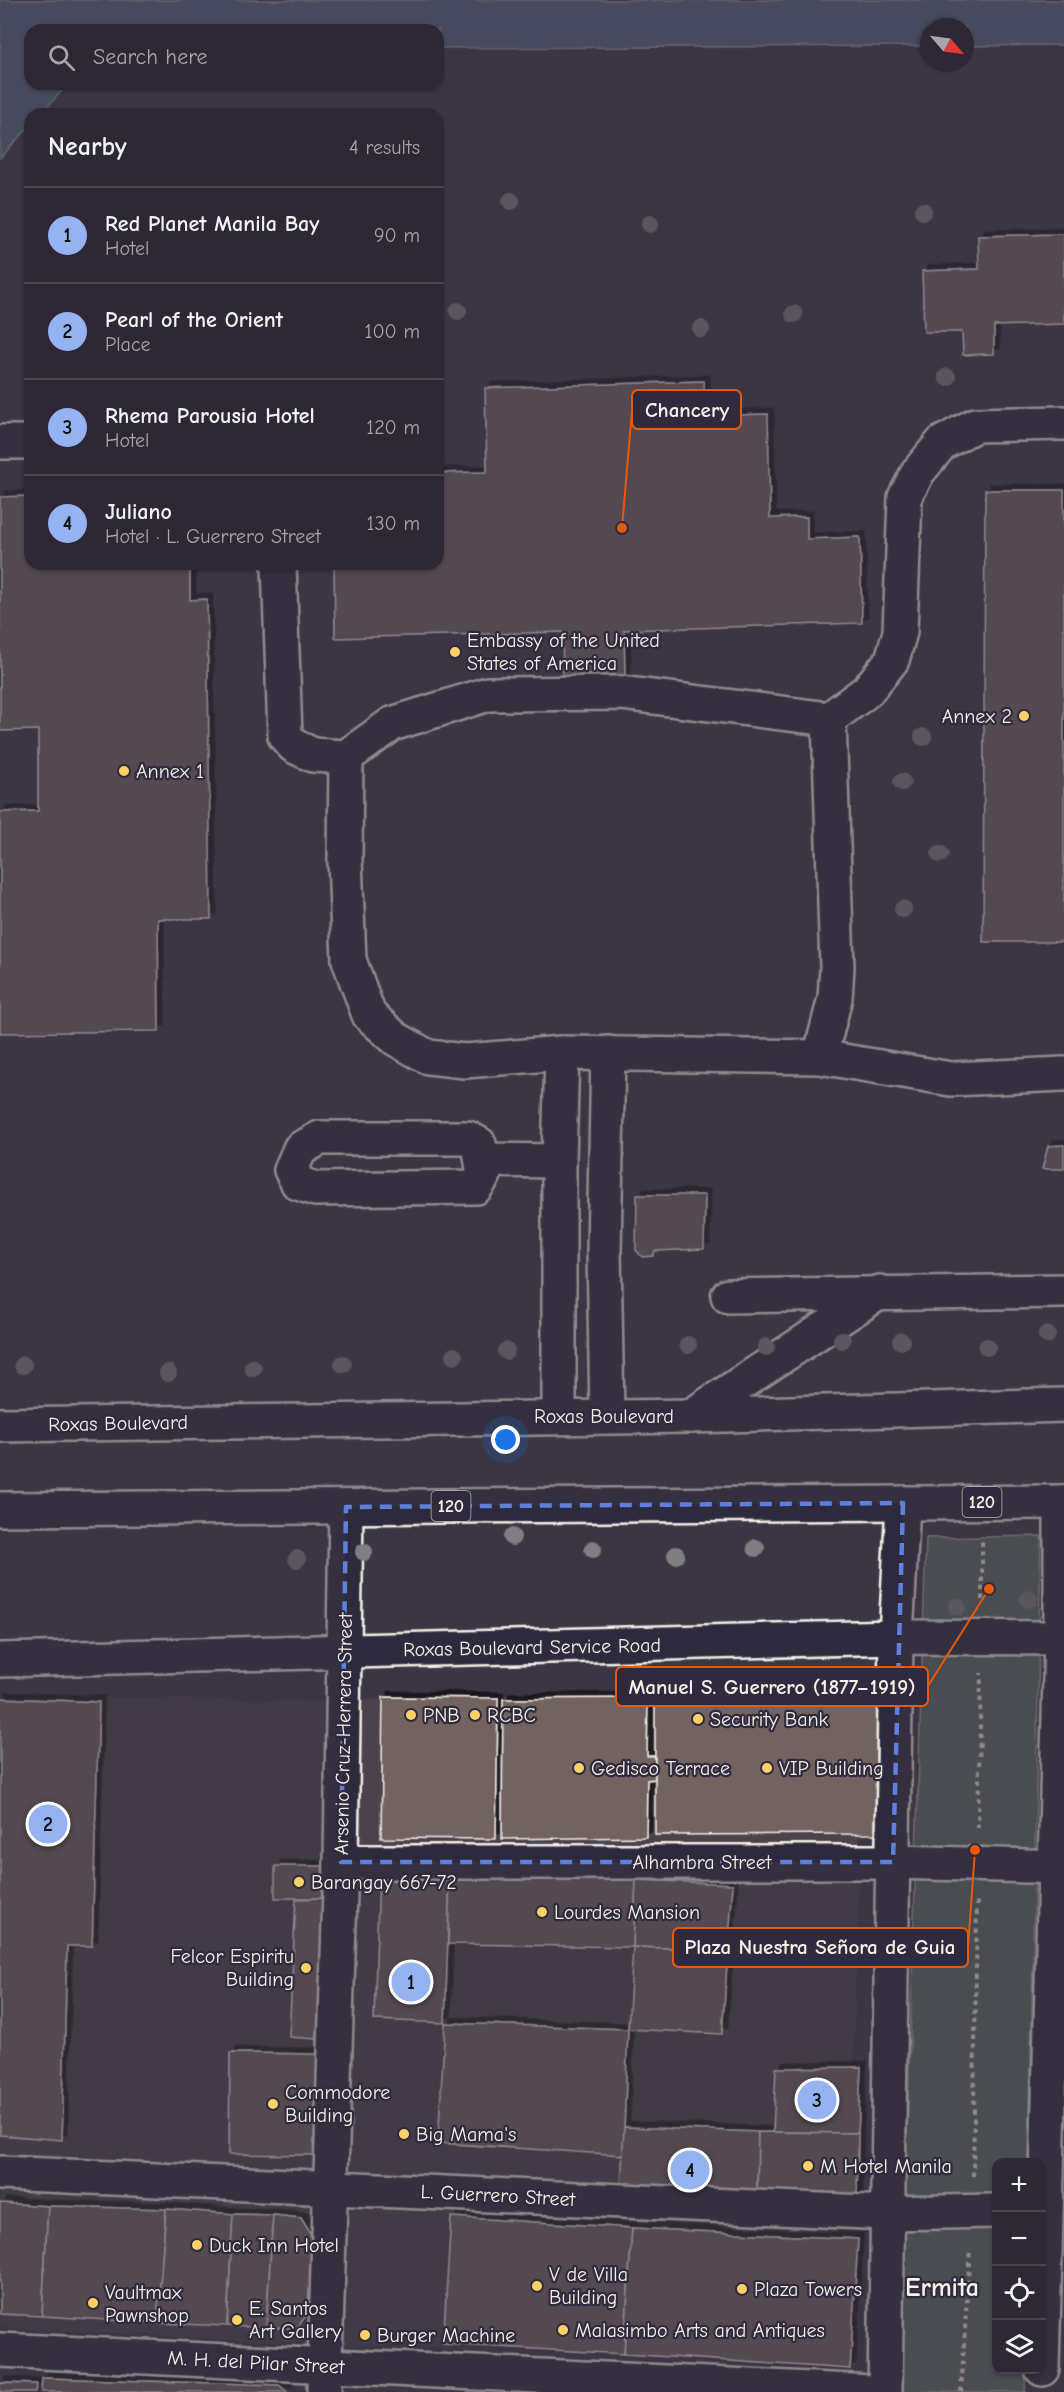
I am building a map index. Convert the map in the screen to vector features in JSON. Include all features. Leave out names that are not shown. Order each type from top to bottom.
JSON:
[{"type":"main road","points":[[279,570],[285,736],[294,746],[313,756],[346,757],[392,724],[488,694],[621,693],[830,719],[867,691],[892,660],[900,632],[905,497],[918,472],[942,443],[975,425],[1064,423]]},
{"type":"main road","points":[[0,442],[24,442]]},
{"type":"main road","points":[[820,1057],[835,998],[837,967],[830,719]]},
{"type":"main road","points":[[346,757],[345,860],[349,960],[369,1015],[396,1039],[428,1057],[465,1061],[562,1053],[820,1057],[951,1079],[1064,1074]]},
{"type":"main road","points":[[559,1416],[559,1161],[562,1053]]},
{"type":"main road","points":[[607,1416],[604,1250],[608,1053]]},
{"type":"main road","points":[[320,1138],[468,1138],[479,1144],[482,1160],[484,1175],[476,1187],[316,1189],[298,1183],[291,1170],[300,1149],[320,1138]]},
{"type":"main road","points":[[482,1160],[559,1161]]},
{"type":"main road","points":[[728,1296],[880,1292],[1064,1292]]},
{"type":"main road","points":[[691,1416],[880,1292]]},
{"type":"main road","name":"Roxas Boulevard","points":[[0,1425],[691,1416],[1064,1405]]},
{"type":"main road","points":[[1044,2320],[1050,2211],[1059,1867],[1062,1502]]},
{"type":"main road","name":"120","points":[[0,1509],[1062,1502]]},
{"type":"main road","points":[[885,2392],[896,1637],[903,1503]]},
{"type":"main road","name":"Arsenio Cruz-Herrera Street","points":[[325,2379],[333,2187],[341,1862],[346,1507]]},
{"type":"main road","name":"Roxas Boulevard Service Road","points":[[0,1660],[896,1637],[1062,1638]]},
{"type":"main road","name":"Alhambra Street","points":[[341,1862],[893,1862],[1059,1867]]},
{"type":"main road","name":"L. Guerrero Street","points":[[0,2172],[888,2213],[984,2212]]},
{"type":"main road","name":"M. H. del Pilar Street","points":[[0,2350],[325,2379],[872,2392]]},
{"type":"main road","points":[[1041,2374],[1041,2392]]},
{"type":"path","points":[[960,2392],[984,2212],[978,1865],[983,1502]]},
{"type":"highlighted area","points":[[903,1503],[893,1862],[341,1862],[346,1507]]},
{"type":"shaded area","points":[[869,1685],[860,1835],[850,2185],[835,2359],[295,2343],[0,2327],[0,1696],[316,1701]]},
{"type":"green space","points":[[1041,1536],[1029,2158],[992,2158],[992,2374],[1026,2374],[1025,2392],[899,2392],[926,1538]]},
{"type":"water","points":[[0,0],[1064,0],[1064,45],[974,46],[974,18],[920,18],[920,46],[444,48],[444,24],[24,24],[24,90],[63,90],[46,108],[24,108],[24,132],[0,158]]},
{"type":"building","points":[[1064,234],[1064,324],[994,326],[994,354],[963,355],[962,332],[924,332],[922,271],[979,269],[978,236]]},
{"type":"building","points":[[704,381],[705,416],[768,414],[770,518],[807,517],[807,539],[860,537],[862,623],[624,630],[625,678],[563,680],[562,632],[335,638],[334,570],[444,570],[444,473],[487,472],[485,388]]},
{"type":"building","name":"Annex 2","points":[[985,490],[1064,490],[1064,942],[983,942]]},
{"type":"building","name":"Annex 1","points":[[24,496],[24,570],[190,570],[190,600],[207,599],[211,919],[158,919],[159,1031],[0,1033],[0,812],[38,811],[38,730],[0,731],[0,497]]},
{"type":"building","points":[[1064,1145],[1064,1169],[1042,1169],[1048,1146]]},
{"type":"building","points":[[637,1195],[705,1195],[704,1249],[655,1251],[653,1256],[642,1257],[636,1250]]},
{"type":"building","points":[[383,1697],[498,1698],[496,1839],[381,1838]]},
{"type":"building","points":[[0,1698],[99,1702],[92,1946],[67,1946],[62,2140],[0,2135]]},
{"type":"building","name":"Gedisco Terrace","points":[[648,1698],[647,1756],[655,1756],[655,1779],[647,1780],[646,1837],[502,1839],[503,1699]]},
{"type":"building","name":"VIP Building","points":[[879,1698],[879,1834],[655,1835],[655,1700]]},
{"type":"building","name":"Barangay 667-72","points":[[275,1866],[323,1866],[323,1898],[275,1898]]},
{"type":"building","points":[[379,1874],[450,1876],[445,2023],[374,2020]]},
{"type":"building","name":"Lourdes Mansion","points":[[450,1876],[636,1880],[633,1947],[448,1944]]},
{"type":"building","points":[[636,1880],[733,1884],[728,1950],[633,1947]]},
{"type":"building","name":"Felcor Espiritu Building","points":[[323,1898],[317,2039],[289,2037],[296,1899]]},
{"type":"building","points":[[633,1947],[728,1950],[722,2034],[628,2029]]},
{"type":"building","points":[[445,2023],[628,2029],[623,2155],[438,2143]]},
{"type":"building","name":"Commodore Building","points":[[230,2053],[317,2054],[315,2155],[229,2154]]},
{"type":"building","points":[[861,2067],[858,2133],[773,2132],[776,2068]]},
{"type":"building","points":[[624,2127],[758,2132],[757,2199],[621,2186]]},
{"type":"building","name":"M Hotel Manila","points":[[758,2132],[858,2133],[857,2200],[757,2199]]},
{"type":"building","points":[[0,2203],[48,2206],[42,2316],[0,2314]]},
{"type":"building","points":[[48,2206],[166,2209],[157,2323],[42,2316]]},
{"type":"building","name":"Duck Inn Hotel","points":[[166,2209],[233,2214],[227,2326],[157,2323]]},
{"type":"building","points":[[233,2214],[273,2215],[266,2328],[227,2326]]},
{"type":"building","points":[[273,2215],[301,2218],[313,2238],[311,2309],[297,2328],[266,2328]]},
{"type":"building","name":"V de Villa Building","points":[[451,2217],[632,2228],[624,2354],[443,2344]]},
{"type":"building","name":"Plaza Towers","points":[[632,2228],[858,2239],[850,2369],[624,2354]]},
{"type":"building","points":[[42,2378],[279,2385],[287,2392],[41,2392]]},
{"type":"building","points":[[0,2383],[36,2384],[35,2392],[0,2392]]},
{"type":"place","name":"Chancery","points":[[622,528]]},
{"type":"place","name":"Embassy of the United States of America","points":[[455,652]]},
{"type":"place","name":"Annex 2","points":[[1024,716]]},
{"type":"place","name":"Annex 1","points":[[124,771]]},
{"type":"place","name":"Manuel S. Guerrero (1877–1919)","points":[[989,1589]]},
{"type":"place","name":"PNB","points":[[411,1715]]},
{"type":"place","name":"RCBC","points":[[475,1715]]},
{"type":"place","name":"Security Bank","points":[[698,1719]]},
{"type":"place","name":"Gedisco Terrace","points":[[579,1768]]},
{"type":"place","name":"VIP Building","points":[[767,1768]]},
{"type":"place","name":"Pearl of the Orient","points":[[48,1824]]},
{"type":"place","name":"Plaza Nuestra Señora de Guia","points":[[975,1850]]},
{"type":"place","name":"Barangay 667-72","points":[[299,1882]]},
{"type":"place","name":"Lourdes Mansion","points":[[542,1912]]},
{"type":"place","name":"Felcor Espiritu Building","points":[[306,1968]]},
{"type":"place","name":"Red Planet Manila Bay","points":[[411,1982]]},
{"type":"place","name":"Rhema Parousia Hotel","points":[[817,2100]]},
{"type":"place","name":"Commodore Building","points":[[273,2104]]},
{"type":"place","name":"Big Mama's","points":[[404,2134]]},
{"type":"place","name":"M Hotel Manila","points":[[808,2166]]},
{"type":"place","name":"Juliano","points":[[690,2170]]},
{"type":"place","name":"Duck Inn Hotel","points":[[197,2245]]},
{"type":"place","name":"V de Villa Building","points":[[537,2286]]},
{"type":"place","name":"Plaza Towers","points":[[742,2289]]},
{"type":"place","name":"Vaultmax Pawnshop","points":[[93,2303]]},
{"type":"place","name":"E. Santos Art Gallery","points":[[237,2320]]},
{"type":"place","name":"Malasimbo Arts and Antiques","points":[[563,2330]]},
{"type":"place","name":"Burger Machine","points":[[365,2335]]},
{"type":"district","name":"Ermita","points":[[942,2287]]}]
